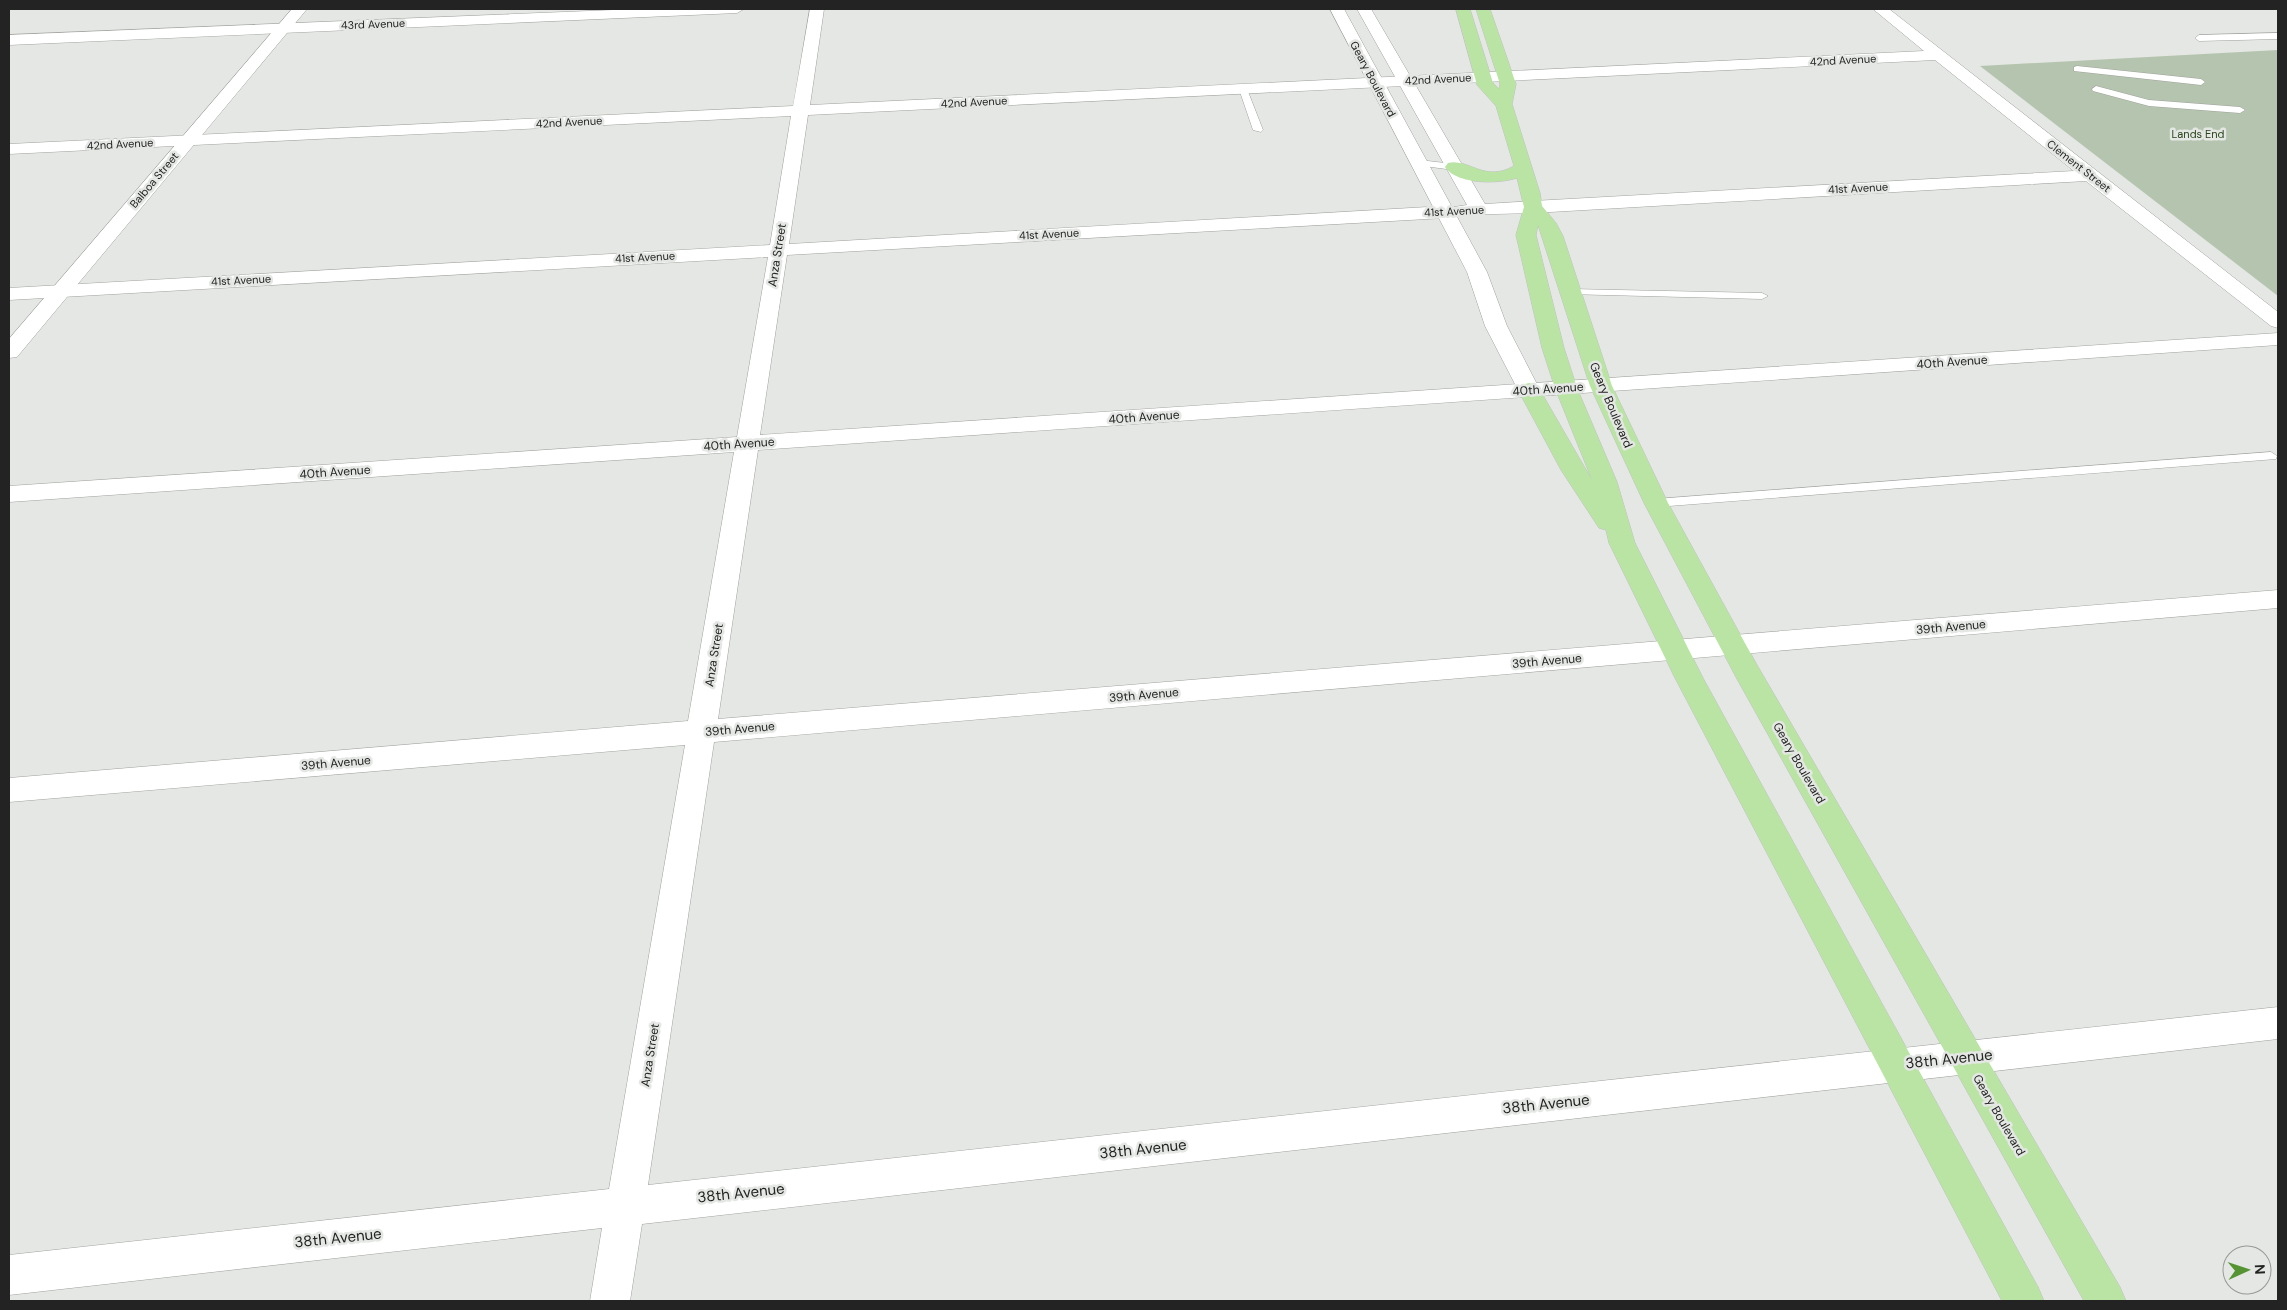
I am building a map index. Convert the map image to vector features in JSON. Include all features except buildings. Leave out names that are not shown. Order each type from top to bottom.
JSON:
[{"type":"main road","points":[[1463,9],[1482,77]]},
{"type":"main road","name":"Geary Boulevard","points":[[1483,9],[1508,84],[1504,104],[1534,207],[1547,223],[1601,386],[1656,503],[1732,645],[2106,1301]]},
{"type":"main road","name":"Geary Boulevard","points":[[1482,77],[1485,85],[1504,104]]},
{"type":"main road","points":[[1454,167],[1475,176],[1492,177],[1510,175],[1523,168]]},
{"type":"main road","points":[[1534,207],[1526,235],[1553,348],[1566,388],[1605,482],[1622,543]]},
{"type":"main road","points":[[1528,390],[1573,470],[1622,543],[1675,650],[2024,1301]]},
{"type":"street","name":"Balboa Street","points":[[9,352],[300,9]]},
{"type":"street","name":"43rd Avenue","points":[[9,40],[737,9]]},
{"type":"street","name":"Anza Street","points":[[610,1301],[817,9]]},
{"type":"street","name":"Geary Boulevard","points":[[1337,9],[1476,272],[1496,326],[1528,390]]},
{"type":"street","points":[[1364,9],[1478,210]]},
{"type":"street","name":"Clement Street","points":[[1880,9],[2278,322]]},
{"type":"street","name":"42nd Avenue","points":[[9,149],[1938,55]]},
{"type":"street","name":"41st Avenue","points":[[9,294],[2090,175]]},
{"type":"street","name":"40th Avenue","points":[[9,494],[2278,339]]},
{"type":"street","name":"39th Avenue","points":[[9,790],[2278,599]]},
{"type":"street","name":"38th Avenue","points":[[9,1275],[2278,1022]]},
{"type":"lane","points":[[2199,38],[2278,36]]},
{"type":"lane","points":[[2077,69],[2201,82]]},
{"type":"lane","points":[[1243,89],[1258,130]]},
{"type":"lane","points":[[2096,89],[2124,99],[2152,105],[2240,110]]},
{"type":"lane","points":[[1419,164],[1454,167]]},
{"type":"lane","points":[[1570,292],[1762,296]]},
{"type":"lane","points":[[1656,503],[2271,456]]},
{"type":"green space","name":"Lands End","points":[[2278,50],[2278,296],[1980,66]]}]
